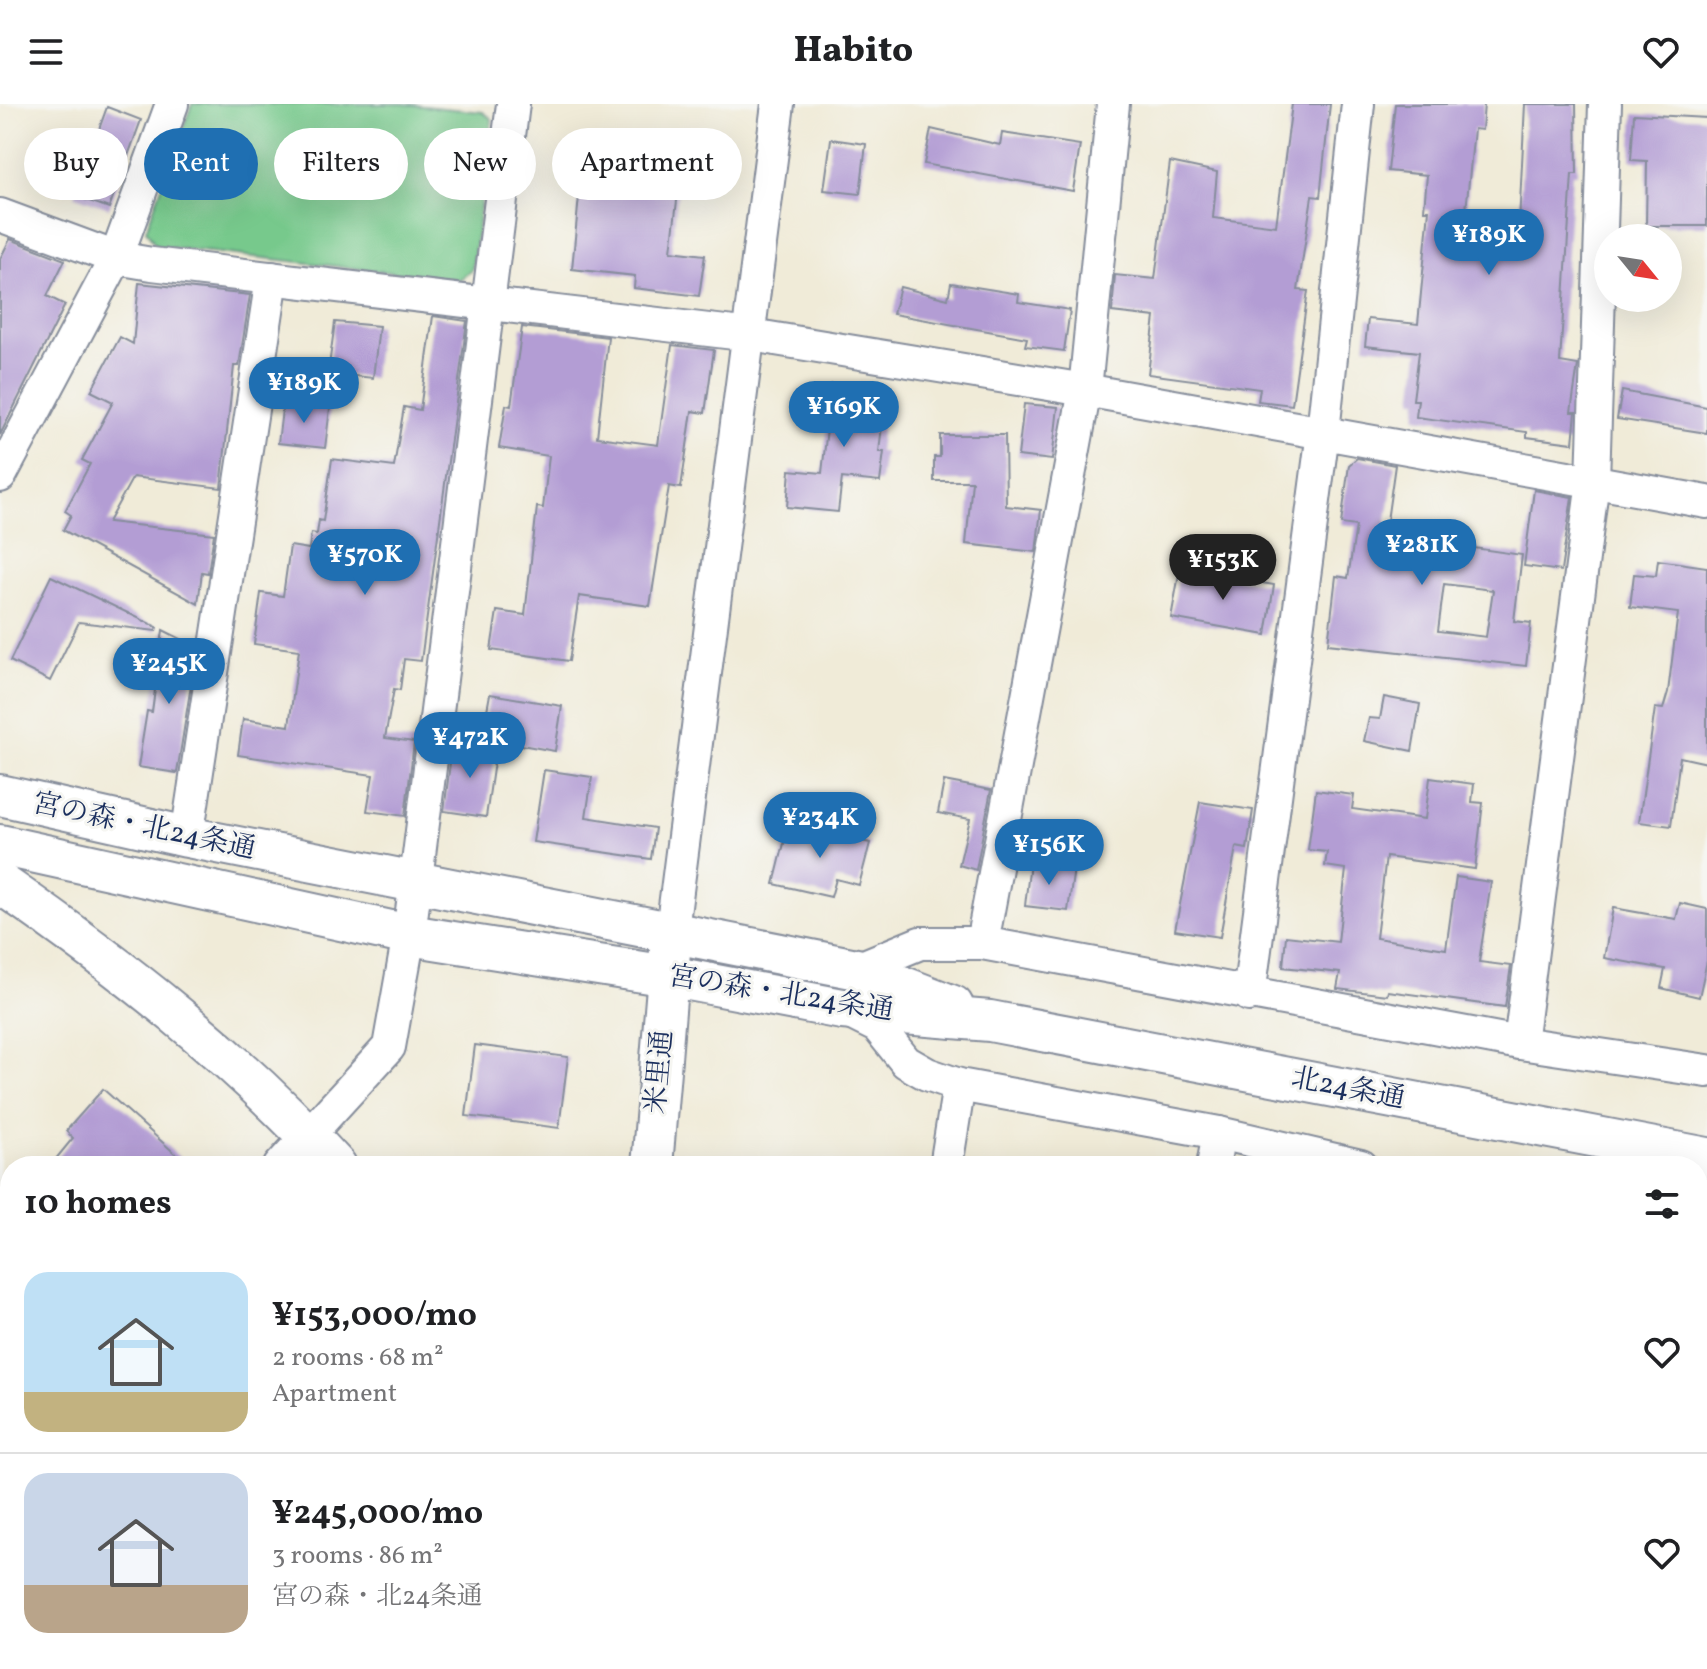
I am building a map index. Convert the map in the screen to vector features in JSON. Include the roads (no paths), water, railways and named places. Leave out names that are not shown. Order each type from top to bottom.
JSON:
[{"type":"street","points":[[0,476],[116,258],[172,104]]},
{"type":"street","points":[[289,1156],[389,1047],[409,935],[513,104]]},
{"type":"street","points":[[672,930],[751,335],[778,104]]},
{"type":"street","points":[[982,943],[1085,390],[1113,104]]},
{"type":"street","points":[[1249,995],[1323,432],[1358,104]]},
{"type":"street","points":[[1520,1043],[1593,481],[1605,104]]},
{"type":"street","points":[[0,215],[116,258],[751,335],[1085,390],[1707,502]]},
{"type":"street","points":[[187,837],[272,278]]},
{"type":"street","points":[[14,799],[3,864],[82,940],[214,1045],[327,1156]]},
{"type":"street","name":"宮の森・北24条通","points":[[14,799],[187,837],[672,930],[857,969],[990,1021]]},
{"type":"street","name":"宮の森・北24条通","points":[[3,864],[409,935],[668,976],[842,1009],[990,1021]]},
{"type":"street","name":"米里通","points":[[653,1156],[672,930]]},
{"type":"street","points":[[857,969],[920,943],[982,943],[1520,1043],[1707,1071]]},
{"type":"street","points":[[842,1009],[878,1027],[906,1062],[927,1074],[959,1085],[1219,1133],[1318,1156]]},
{"type":"street","name":"北24条通","points":[[990,1021],[1697,1156]]},
{"type":"street","points":[[948,1156],[959,1085]]},
{"type":"street","points":[[1215,1156],[1219,1133]]}]
